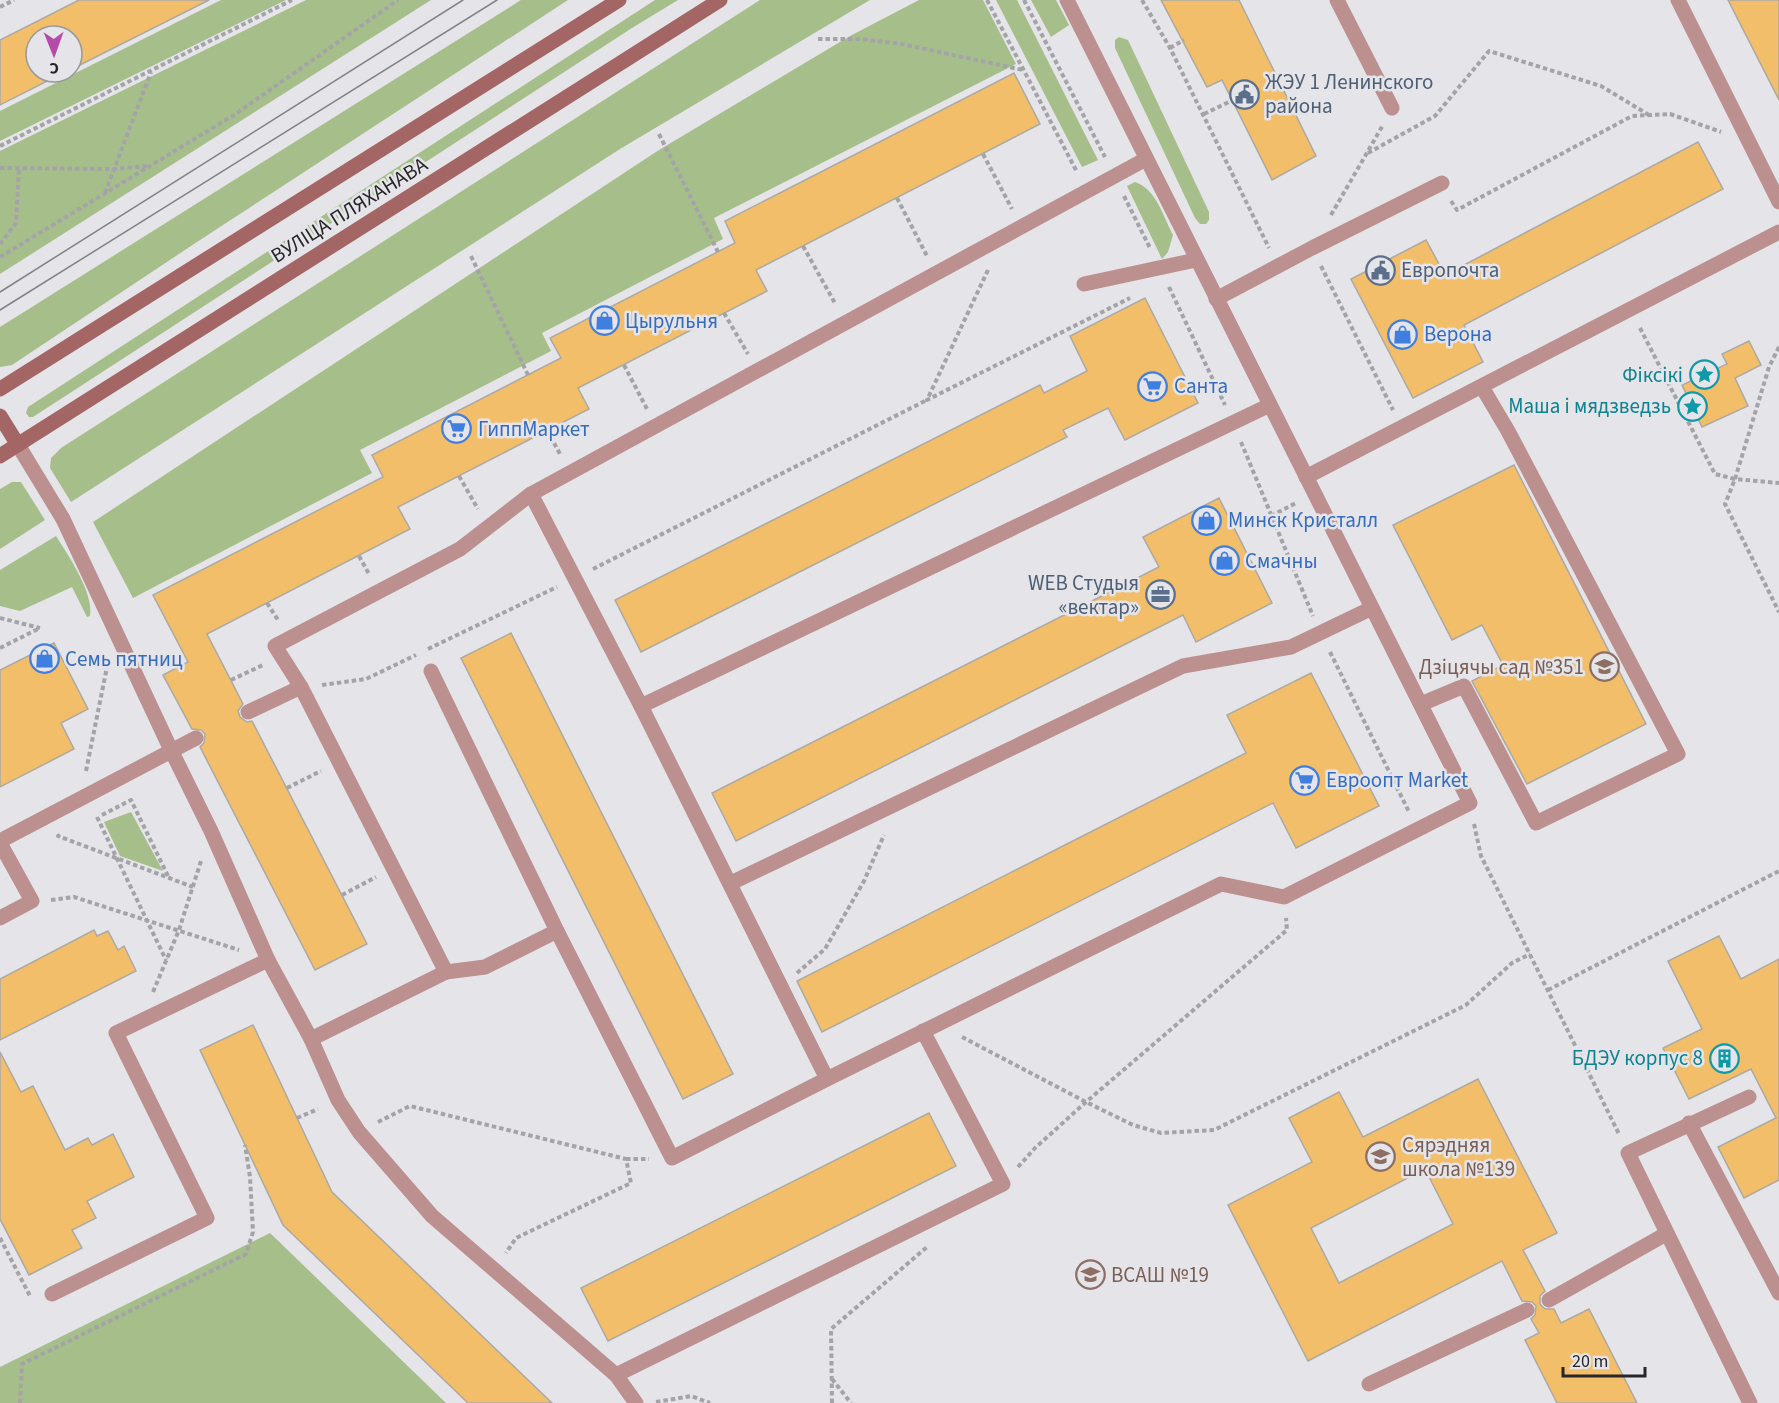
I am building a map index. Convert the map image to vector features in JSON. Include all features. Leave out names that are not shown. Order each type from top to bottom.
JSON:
[{"type":"main road","name":"ВУЛІЦА ПЛЯХАНАВА","points":[[0,389],[619,0]]},
{"type":"main road","name":"ВУЛІЦА ПЛЯХАНАВА","points":[[0,456],[720,0]]},
{"type":"main road","points":[[0,416],[18,445]]},
{"type":"lane","points":[[431,671],[557,930],[672,1158],[1221,884],[1284,897],[1470,803],[1067,0]]},
{"type":"lane","points":[[1337,0],[1392,108]]},
{"type":"lane","points":[[1677,0],[1779,202]]},
{"type":"lane","points":[[446,972],[301,687],[275,646],[460,549],[531,494],[1146,159]]},
{"type":"lane","points":[[1216,299],[1312,248],[1442,184]]},
{"type":"lane","points":[[1306,477],[1779,232]]},
{"type":"lane","points":[[1084,284],[1196,260]]},
{"type":"lane","points":[[1421,704],[1464,686],[1536,823],[1678,754],[1508,431],[1482,387]]},
{"type":"lane","points":[[641,706],[1270,405]]},
{"type":"lane","points":[[18,445],[63,519],[211,831],[268,960],[311,1039],[338,1100],[358,1132],[432,1216],[616,1375],[636,1403]]},
{"type":"lane","points":[[531,494],[731,883],[827,1079]]},
{"type":"lane","points":[[731,883],[1183,666],[1291,647],[1372,608]]},
{"type":"lane","points":[[248,712],[301,687]]},
{"type":"lane","points":[[0,918],[32,902],[0,842],[196,738]]},
{"type":"lane","points":[[311,1039],[446,972],[485,967],[557,930]]},
{"type":"lane","points":[[52,1294],[207,1218],[116,1033],[268,960]]},
{"type":"lane","points":[[616,1375],[1003,1184],[923,1031]]},
{"type":"lane","points":[[1749,1097],[1628,1153],[1750,1403]]},
{"type":"lane","points":[[1689,1123],[1779,1293]]},
{"type":"lane","points":[[1549,1300],[1666,1234]]},
{"type":"lane","points":[[1369,1384],[1527,1310]]},
{"type":"path","points":[[0,7],[14,0]]},
{"type":"path","points":[[0,146],[292,0]]},
{"type":"path","points":[[0,257],[234,115],[398,0]]},
{"type":"path","points":[[987,0],[1079,176]]},
{"type":"path","points":[[1142,0],[1204,114],[1277,266]]},
{"type":"path","points":[[818,39],[861,39],[902,44],[1024,70]]},
{"type":"path","points":[[1170,48],[1184,40]]},
{"type":"path","points":[[1366,154],[1435,116],[1488,51],[1601,86],[1650,115]]},
{"type":"path","points":[[105,193],[151,71]]},
{"type":"path","points":[[1204,114],[1233,100]]},
{"type":"path","points":[[1392,108],[1312,248],[1401,427]]},
{"type":"path","points":[[1442,184],[1457,210],[1632,116],[1670,114],[1750,142]]},
{"type":"path","points":[[659,134],[718,252]]},
{"type":"path","points":[[983,154],[1013,212]]},
{"type":"path","points":[[0,168],[115,169],[149,166]]},
{"type":"path","points":[[0,244],[16,223],[19,168]]},
{"type":"path","points":[[897,198],[928,258]]},
{"type":"path","points":[[927,400],[1004,237]]},
{"type":"path","points":[[803,246],[837,307]]},
{"type":"path","points":[[471,256],[528,375]]},
{"type":"path","points":[[301,687],[366,679],[575,578],[1134,296]]},
{"type":"path","points":[[724,313],[749,356]]},
{"type":"path","points":[[1640,328],[1715,474],[1735,479],[1779,483]]},
{"type":"path","points":[[1779,347],[1769,367],[1735,479],[1725,504],[1779,612]]},
{"type":"path","points":[[624,365],[648,411]]},
{"type":"path","points":[[547,430],[562,457]]},
{"type":"path","points":[[459,476],[480,513]]},
{"type":"path","points":[[359,556],[371,578]]},
{"type":"path","points":[[267,603],[280,624]]},
{"type":"path","points":[[0,618],[40,628],[0,646]]},
{"type":"path","points":[[80,798],[115,629]]},
{"type":"path","points":[[231,680],[266,664]]},
{"type":"path","points":[[287,788],[326,769]]},
{"type":"path","points":[[87,822],[131,800],[169,878]]},
{"type":"path","points":[[1470,803],[1480,856],[1628,1153]]},
{"type":"path","points":[[782,986],[825,949],[864,881],[898,804]]},
{"type":"path","points":[[97,817],[166,961]]},
{"type":"path","points":[[138,1022],[179,930],[211,831]]},
{"type":"path","points":[[68,832],[58,836],[193,887]]},
{"type":"path","points":[[1548,990],[1779,871]]},
{"type":"path","points":[[342,895],[382,874]]},
{"type":"path","points":[[32,902],[74,897],[268,960]]},
{"type":"path","points":[[1003,1184],[1035,1148],[1086,1102],[1287,930],[1284,897]]},
{"type":"path","points":[[938,1024],[1133,1125],[1161,1133],[1214,1130],[1467,1005],[1512,963],[1530,954]]},
{"type":"path","points":[[358,1132],[410,1106],[626,1159],[631,1183],[516,1238],[495,1270]]},
{"type":"path","points":[[20,1403],[22,1364],[246,1254],[253,1232],[250,1177],[245,1145]]},
{"type":"path","points":[[0,1238],[33,1303],[52,1294]]},
{"type":"path","points":[[832,1403],[831,1329],[930,1245]]},
{"type":"path","points":[[832,1378],[851,1403]]},
{"type":"path","points":[[652,1403],[691,1396],[710,1403]]},
{"type":"green space","points":[[221,0],[286,0],[0,141],[0,111],[54,84],[84,84],[84,69]]},
{"type":"green space","points":[[306,0],[431,0],[0,274],[0,151]]},
{"type":"green space","points":[[521,0],[568,0],[12,365],[0,367],[0,327]]},
{"type":"green space","points":[[655,0],[678,0],[33,417],[29,417],[26,413],[28,407]]},
{"type":"green space","points":[[760,0],[870,0],[620,149],[71,502],[50,468],[51,458],[61,448]]},
{"type":"green space","points":[[919,0],[983,0],[1016,64],[714,218],[723,239],[542,333],[551,351],[360,450],[372,473],[133,598],[93,522],[659,150],[850,36]]},
{"type":"green space","points":[[996,0],[1017,0],[1098,160],[1082,167]]},
{"type":"green space","points":[[1031,0],[1056,0],[1069,25],[1051,37]]},
{"type":"green space","points":[[1119,37],[1128,40],[1209,212],[1209,220],[1206,224],[1200,224],[1195,218],[1115,48],[1115,40]]},
{"type":"green space","points":[[1135,182],[1154,197],[1173,235],[1168,252],[1162,259],[1127,186]]},
{"type":"green space","points":[[12,482],[21,482],[45,520],[0,549],[0,489]]},
{"type":"green space","points":[[56,536],[84,586],[88,596],[90,616],[87,617],[72,587],[20,611],[0,606],[0,570]]},
{"type":"green space","points":[[131,812],[163,871],[120,856],[104,822]]},
{"type":"green space","points":[[270,1233],[446,1403],[0,1403],[0,1367]]},
{"type":"building","points":[[79,0],[209,0],[84,63],[84,24],[32,24]]},
{"type":"building","points":[[1161,0],[1239,0],[1316,156],[1272,180],[1222,80],[1207,87]]},
{"type":"building","points":[[1728,0],[1779,0],[1779,100]]},
{"type":"building","points":[[24,28],[24,84],[41,84],[0,105],[0,40]]},
{"type":"building","points":[[1014,73],[1040,124],[756,270],[767,291],[578,388],[589,409],[398,507],[410,529],[207,634],[243,704],[238,711],[240,717],[247,722],[252,721],[367,944],[315,970],[200,747],[204,743],[205,734],[201,730],[192,729],[163,675],[188,662],[153,595],[383,477],[372,455],[561,358],[550,338],[735,243],[725,221]]},
{"type":"building","points":[[1698,142],[1723,189],[1464,325],[1483,362],[1413,398],[1351,279],[1426,240],[1445,275]]},
{"type":"building","points":[[1145,298],[1198,403],[1125,440],[1108,408],[1063,430],[1067,437],[641,652],[615,600],[1040,385],[1044,393],[1087,371],[1070,336]]},
{"type":"building","points":[[1749,341],[1761,365],[1735,378],[1748,406],[1702,427],[1682,385],[1727,364],[1722,354]]},
{"type":"building","points":[[1514,465],[1646,724],[1527,784],[1472,681],[1503,665],[1482,625],[1452,640],[1393,525]]},
{"type":"building","points":[[1219,498],[1272,603],[1196,642],[1183,615],[736,841],[712,793],[1159,567],[1143,537]]},
{"type":"building","points":[[511,633],[733,1074],[683,1099],[461,658]]},
{"type":"building","points":[[54,643],[88,709],[61,723],[74,749],[0,787],[0,670]]},
{"type":"building","points":[[1311,673],[1379,806],[1296,848],[1273,803],[822,1032],[797,981],[1246,753],[1227,715]]},
{"type":"building","points":[[94,930],[97,936],[108,931],[118,950],[124,946],[136,971],[0,1040],[0,979]]},
{"type":"building","name":"БДЭУ корпус 8","points":[[1719,936],[1741,979],[1779,959],[1779,1180],[1744,1198],[1718,1147],[1776,1118],[1751,1069],[1689,1099],[1663,1048],[1702,1029],[1668,961]]},
{"type":"building","points":[[253,1025],[332,1192],[552,1403],[468,1403],[283,1225],[200,1050]]},
{"type":"building","points":[[0,1052],[21,1092],[33,1086],[65,1150],[88,1138],[92,1145],[113,1134],[134,1177],[87,1201],[96,1218],[72,1230],[82,1248],[29,1275],[0,1219]]},
{"type":"building","points":[[1478,1079],[1557,1233],[1523,1250],[1545,1291],[1540,1296],[1540,1304],[1545,1309],[1554,1309],[1561,1323],[1589,1309],[1637,1403],[1557,1403],[1525,1340],[1539,1333],[1531,1319],[1535,1315],[1536,1306],[1532,1302],[1522,1301],[1502,1261],[1308,1361],[1228,1205],[1312,1162],[1289,1118],[1339,1092],[1363,1137]],"holes":[[[1425,1169],[1453,1224],[1339,1283],[1311,1228]]]},
{"type":"building","points":[[929,1113],[956,1166],[608,1341],[581,1288]]},
{"type":"tram line","points":[[0,292],[463,0]]},
{"type":"tram line","points":[[0,310],[497,0]]},
{"type":"place","name":"ЖЭУ 1 Ленинского района","points":[[1244,94]]},
{"type":"place","name":"Европочта","points":[[1380,270]]},
{"type":"place","name":"Цырульня","points":[[604,321]]},
{"type":"place","name":"Верона","points":[[1403,334]]},
{"type":"place","name":"Фіксікі","points":[[1704,375]]},
{"type":"place","name":"Санта","points":[[1153,386]]},
{"type":"place","name":"Маша і мядзведзь","points":[[1692,406]]},
{"type":"place","name":"ГиппМаркет","points":[[457,429]]},
{"type":"place","name":"Минск Кристалл","points":[[1207,520]]},
{"type":"place","name":"Смачны","points":[[1224,561]]},
{"type":"place","name":"WEB Студыя «вектар»","points":[[1160,595]]},
{"type":"place","name":"Семь пятниц","points":[[44,659]]},
{"type":"place","name":"Дзіцячы сад №351","points":[[1605,667]]},
{"type":"place","name":"Евроопт Market","points":[[1305,780]]},
{"type":"place","name":"БДЭУ корпус 8","points":[[1724,1058]]},
{"type":"place","name":"Сярэдняя школа №139","points":[[1381,1157]]},
{"type":"place","name":"ВСАШ №19","points":[[1090,1275]]}]
